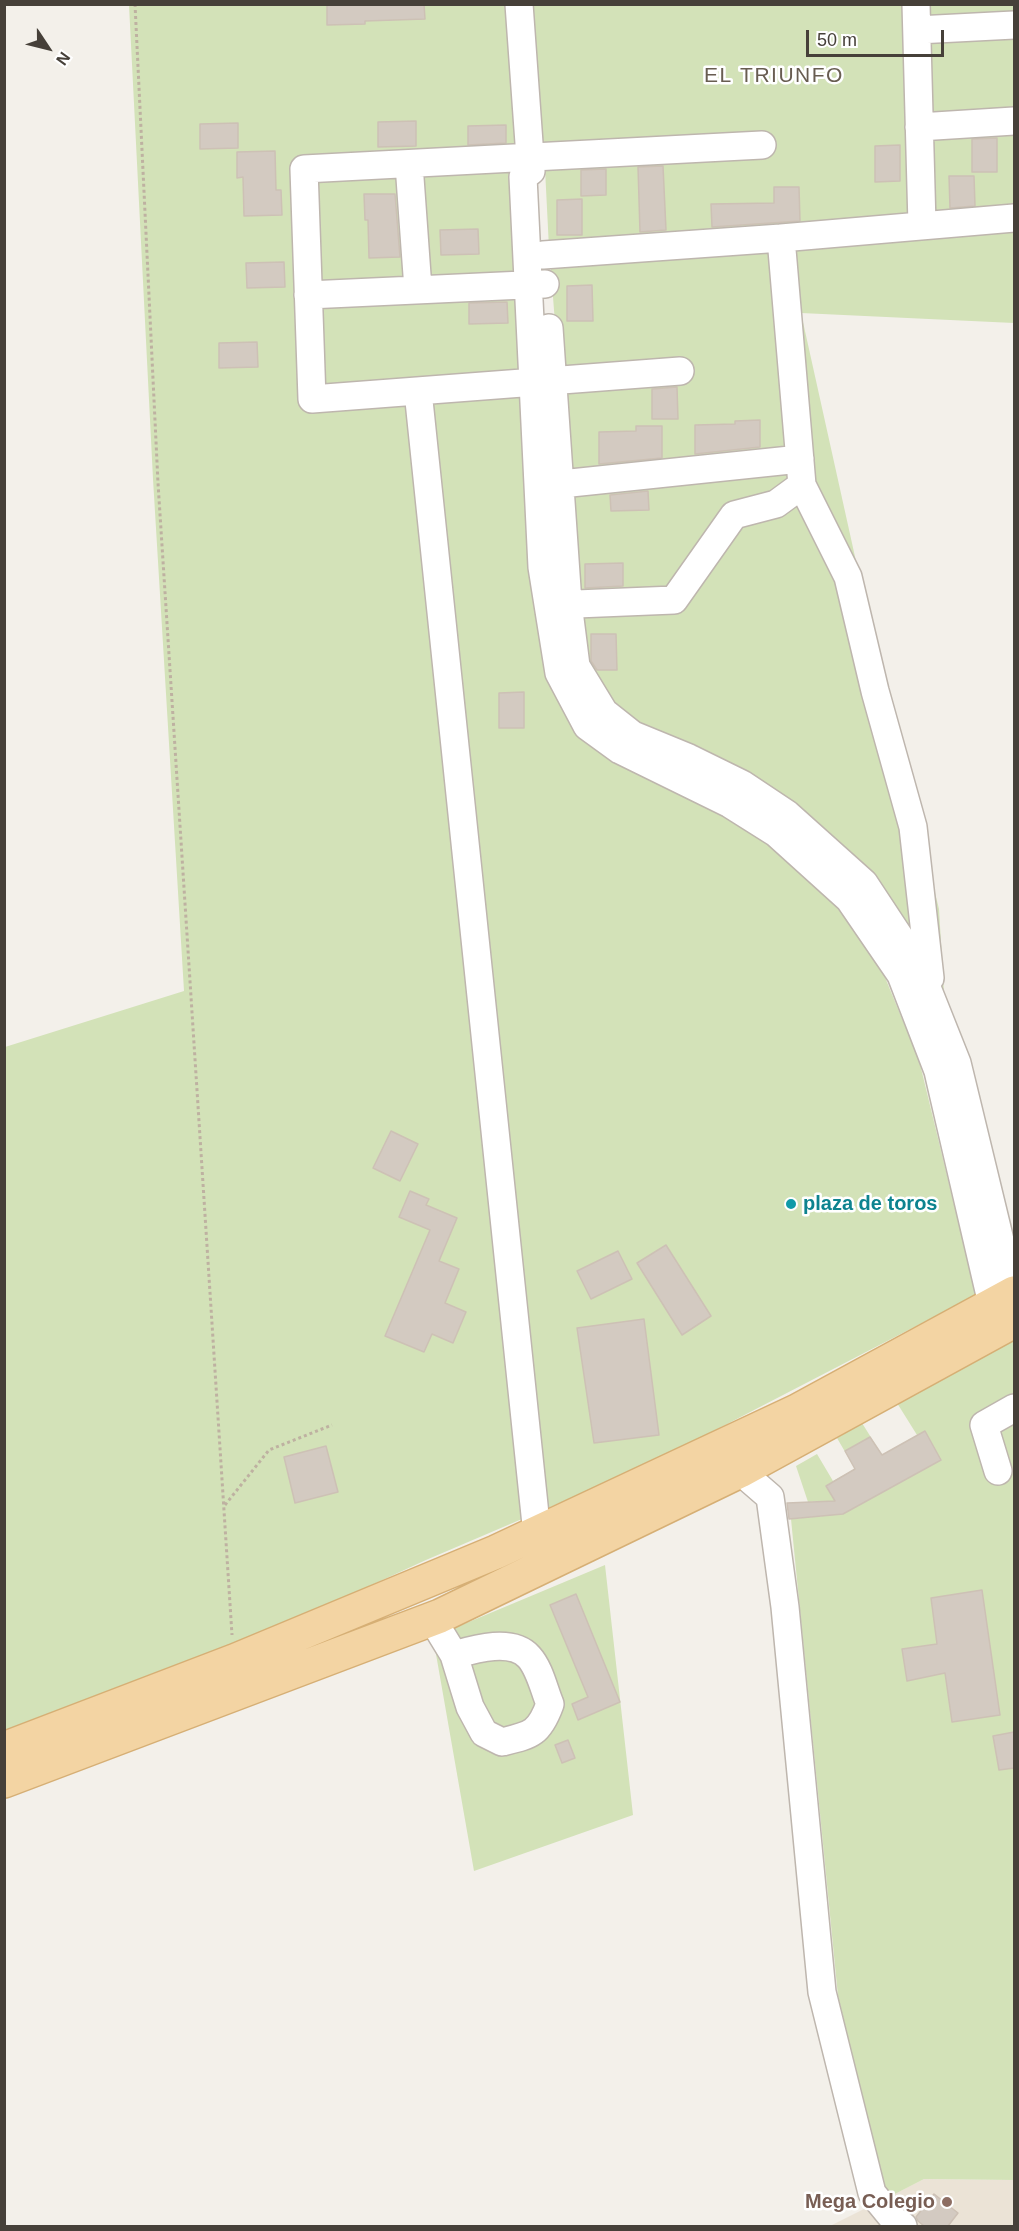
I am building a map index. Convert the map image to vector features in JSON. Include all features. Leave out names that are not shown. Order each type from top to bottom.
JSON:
[{"type":"main road","points":[[4,1749],[234,1661],[537,1534],[786,1417],[1008,1303]]},
{"type":"main road","points":[[4,1781],[432,1619],[559,1560],[740,1471],[1008,1303]]},
{"type":"street","points":[[519,4],[531,164],[541,176],[543,255],[537,284]]},
{"type":"street","points":[[922,225],[917,17],[1014,25]]},
{"type":"street","points":[[920,127],[1014,121]]},
{"type":"street","points":[[680,371],[312,399],[304,169],[410,164],[531,164],[762,145]]},
{"type":"street","points":[[410,164],[418,289]]},
{"type":"street","points":[[531,164],[523,177],[537,284],[558,604],[559,673],[587,726],[620,750],[730,804],[776,833],[849,899],[901,975],[938,1071],[1008,1303]]},
{"type":"street","points":[[543,255],[1014,218]]},
{"type":"street","points":[[781,238],[801,472],[848,577],[875,691],[913,827],[931,995]]},
{"type":"street","points":[[308,295],[537,284]]},
{"type":"street","points":[[418,391],[537,1534]]},
{"type":"street","points":[[549,485],[801,472]]},
{"type":"street","points":[[558,604],[674,600],[734,515],[776,504],[801,472]]},
{"type":"street","points":[[558,604],[576,666],[604,712],[633,735],[689,758],[742,784],[787,814],[864,883],[918,965],[957,1063],[1008,1303]]},
{"type":"street","points":[[998,1471],[984,1425],[1014,1408]]},
{"type":"street","points":[[740,1471],[770,1497],[785,1607],[822,1992],[872,2193],[895,2221],[903,2226]]},
{"type":"street","points":[[432,1619],[454,1655]]},
{"type":"path","points":[[135,4],[158,483],[234,1661]]},
{"type":"path","points":[[224,1507],[269,1450],[332,1425]]},
{"type":"shaded area","name":"Mega Colegio","points":[[924,2179],[1014,2180],[1014,2226],[830,2226]]},
{"type":"green space","points":[[129,5],[514,5],[525,153],[290,167],[300,297],[301,403],[522,390],[536,620],[550,680],[716,808],[783,853],[853,924],[882,970],[919,1060],[976,1295],[646,1466],[426,1560],[226,1652],[5,1734],[5,1047],[184,991],[153,479]]},
{"type":"green space","points":[[530,5],[1014,5],[1014,212],[549,248],[544,149]]},
{"type":"green space","points":[[518,166],[524,279],[422,285],[414,169]]},
{"type":"green space","points":[[405,170],[414,285],[308,291],[299,177]]},
{"type":"green space","points":[[1014,223],[1014,323],[801,313],[881,674],[939,909],[944,993],[890,906],[621,720],[587,666],[576,608],[675,604],[736,518],[806,487],[786,243]]},
{"type":"green space","points":[[777,244],[796,455],[567,479],[550,258]]},
{"type":"green space","points":[[520,294],[525,381],[309,396],[310,301]]},
{"type":"green space","points":[[796,463],[798,483],[730,511],[670,594],[575,599],[567,488]]},
{"type":"green space","points":[[1014,1337],[1014,2180],[924,2179],[887,2198],[838,1996],[791,1519],[823,1516],[822,1501],[808,1502],[796,1466],[817,1454],[833,1481],[855,1469],[837,1438],[862,1423],[882,1455],[917,1435],[897,1403]]},
{"type":"green space","points":[[605,1565],[633,1815],[474,1871],[433,1637]]},
{"type":"building","points":[[327,4],[424,4],[425,19],[327,25]]},
{"type":"building","points":[[416,121],[416,146],[378,147],[378,122]]},
{"type":"building","points":[[238,123],[238,148],[200,149],[200,124]]},
{"type":"building","points":[[506,125],[506,143],[468,145],[468,126]]},
{"type":"building","points":[[997,138],[997,172],[972,172],[972,139]]},
{"type":"building","points":[[900,145],[900,181],[875,182],[875,146]]},
{"type":"building","points":[[275,151],[276,190],[281,190],[282,215],[244,216],[243,177],[237,178],[237,152]]},
{"type":"building","points":[[663,166],[666,230],[640,232],[638,167]]},
{"type":"building","points":[[606,169],[606,195],[581,196],[581,170]]},
{"type":"building","points":[[949,176],[974,176],[975,206],[950,208]]},
{"type":"building","points":[[774,187],[799,187],[800,221],[712,227],[711,204],[774,203]]},
{"type":"building","points":[[364,194],[395,194],[400,257],[369,258],[368,220],[365,220]]},
{"type":"building","points":[[582,199],[582,235],[557,235],[557,200]]},
{"type":"building","points":[[478,229],[479,254],[441,255],[440,230]]},
{"type":"building","points":[[284,262],[285,287],[247,288],[246,263]]},
{"type":"building","points":[[592,285],[593,321],[567,321],[567,286]]},
{"type":"building","points":[[507,302],[508,323],[469,324],[469,303]]},
{"type":"building","points":[[257,342],[258,367],[219,368],[219,343]]},
{"type":"building","points":[[677,387],[678,419],[652,419],[652,389]]},
{"type":"building","points":[[760,420],[760,447],[695,454],[695,425],[735,424],[735,421]]},
{"type":"building","points":[[636,426],[662,426],[662,458],[599,464],[599,432],[636,431]]},
{"type":"building","points":[[648,491],[649,510],[611,511],[610,495]]},
{"type":"building","points":[[623,563],[623,586],[585,588],[585,564]]},
{"type":"building","points":[[591,634],[616,634],[617,670],[597,670],[591,661]]},
{"type":"building","points":[[524,692],[524,728],[499,728],[499,693]]},
{"type":"building","points":[[391,1131],[418,1144],[400,1181],[373,1168]]},
{"type":"building","points":[[410,1191],[429,1199],[426,1205],[457,1218],[439,1261],[459,1269],[445,1303],[466,1312],[453,1343],[432,1334],[424,1352],[385,1336],[430,1230],[399,1217]]},
{"type":"building","points":[[666,1245],[711,1316],[682,1335],[637,1263]]},
{"type":"building","points":[[618,1251],[632,1279],[591,1299],[577,1271]]},
{"type":"building","points":[[644,1319],[659,1435],[594,1443],[577,1328]]},
{"type":"building","points":[[925,1431],[941,1460],[843,1514],[789,1519],[787,1503],[835,1501],[826,1486],[855,1469],[845,1451],[870,1437],[882,1455]]},
{"type":"building","points":[[326,1446],[338,1492],[295,1503],[284,1457]]},
{"type":"building","points":[[982,1590],[1000,1715],[952,1722],[945,1673],[907,1681],[902,1649],[937,1644],[931,1598]]},
{"type":"building","points":[[576,1594],[620,1702],[578,1720],[572,1704],[588,1697],[550,1605]]},
{"type":"building","points":[[1014,1732],[1014,1768],[999,1770],[993,1736]]},
{"type":"building","points":[[568,1740],[575,1758],[562,1763],[555,1745]]},
{"type":"building","points":[[934,2194],[958,2213],[948,2226],[924,2226],[916,2217]]},
{"type":"place","name":"plaza de toros","points":[[791,1204]]},
{"type":"place","name":"Mega Colegio","points":[[947,2202]]},
{"type":"district","name":"EL TRIUNFO","points":[[774,76]]}]
